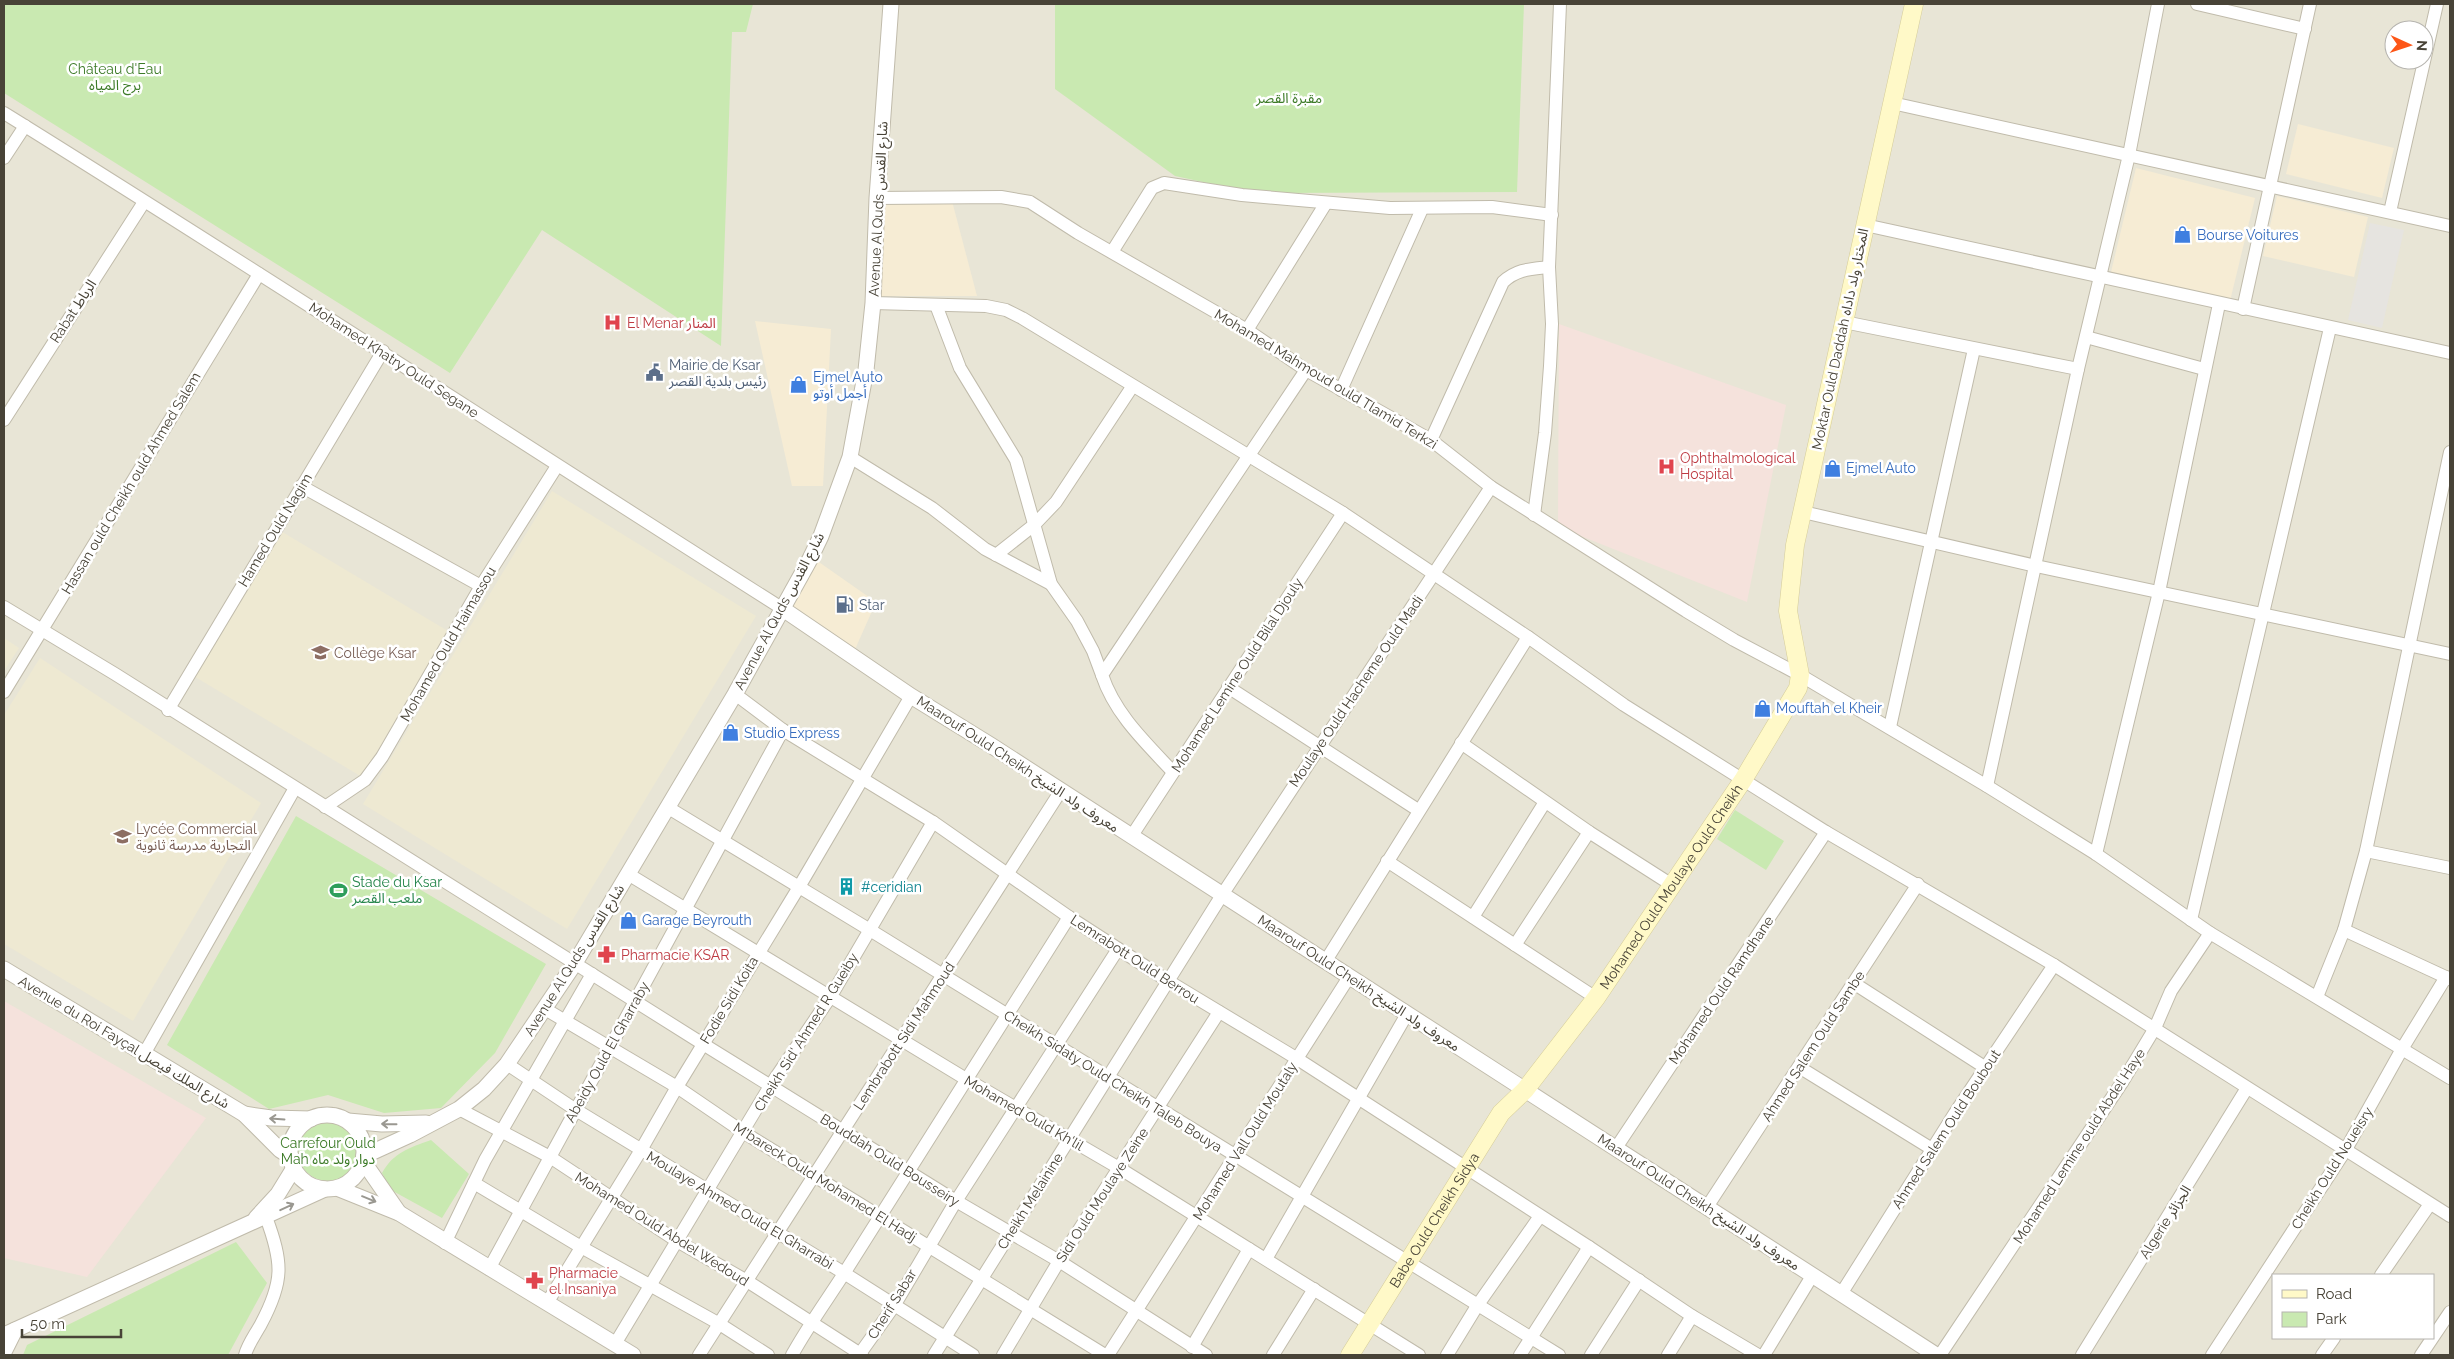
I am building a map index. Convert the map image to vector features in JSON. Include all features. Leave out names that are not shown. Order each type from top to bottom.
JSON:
[{"type":"main road","name":"Moktar Ould Daddah المختار ولد داداه","points":[[1800,675],[1790,624],[1788,600],[1795,545],[1914,4]]},
{"type":"main road","name":"Mohamed Ould Moulaye Ould Cheikh","points":[[1525,1090],[1596,998],[1743,780],[1798,688],[1800,675]]},
{"type":"main road","name":"Babe Ould Cheikh Sidya","points":[[1350,1355],[1501,1113],[1525,1090]]},
{"type":"street","name":"Avenue Al Quds شارع القدس","points":[[364,1159],[459,1109],[484,1088],[507,1064],[575,964],[735,694],[783,609],[821,536],[850,457],[862,401],[873,303],[877,198],[890,4]]},
{"type":"street","points":[[1534,515],[1545,433],[1550,366],[1552,324],[1549,267],[1560,4]]},
{"type":"street","points":[[1987,786],[2078,370],[2129,156],[2158,4]]},
{"type":"street","points":[[2197,4],[2305,29]]},
{"type":"street","points":[[2243,308],[2310,4]]},
{"type":"street","points":[[2390,212],[2437,4]]},
{"type":"street","points":[[1892,103],[2450,226]]},
{"type":"street","name":"Mohamed Khatry Ould Segane","points":[[4,113],[383,351],[557,466],[783,609]]},
{"type":"street","points":[[4,158],[24,126]]},
{"type":"street","points":[[1112,252],[1152,188],[1164,184],[1179,184],[1219,192],[1326,203],[1422,209],[1492,207],[1552,215]]},
{"type":"street","name":"Mohamed Mahmoud ould Tlamid Terkzi","points":[[877,198],[1018,198],[1030,202],[1247,330],[1306,370],[1430,440],[1491,487],[1702,621],[1890,727],[1987,786],[2096,854],[2210,933],[2450,1078]]},
{"type":"street","name":"Rabat الرباط","points":[[4,420],[144,202]]},
{"type":"street","points":[[1247,330],[1326,203]]},
{"type":"street","points":[[1341,390],[1422,209]]},
{"type":"street","points":[[1865,225],[2100,278],[2450,353]]},
{"type":"street","points":[[1430,440],[1503,282],[1512,274],[1524,269],[1549,267]]},
{"type":"street","name":"Hassan ould Cheikh ould Ahmed Salem","points":[[4,692],[259,274]]},
{"type":"street","points":[[873,303],[986,306],[1006,310],[1022,318],[1132,387],[1343,514],[1528,637],[1624,705],[1743,780],[1826,832],[2054,965],[2450,1216]]},
{"type":"street","points":[[2096,854],[2159,592],[2219,304]]},
{"type":"street","points":[[936,306],[960,368],[1018,464],[1051,584],[1078,621],[1093,651],[1108,693],[1118,708],[1173,772]]},
{"type":"street","points":[[1844,322],[2078,370]]},
{"type":"street","points":[[2191,920],[2330,328]]},
{"type":"street","points":[[2086,337],[2204,369]]},
{"type":"street","points":[[1890,727],[1974,349]]},
{"type":"street","name":"Hamed Ould Nagim","points":[[168,710],[383,351]]},
{"type":"street","points":[[1102,675],[1306,370]]},
{"type":"street","points":[[996,555],[1034,525],[1056,502],[1132,387]]},
{"type":"street","points":[[2317,997],[2344,930],[2366,851],[2409,645],[2446,488],[2450,452]]},
{"type":"street","points":[[850,457],[932,508],[996,555],[1051,584]]},
{"type":"street","name":"Mohamed Ould Haimassou","points":[[325,807],[359,785],[372,772],[481,586],[557,466]]},
{"type":"street","points":[[301,486],[481,586]]},
{"type":"street","name":"Moulaye Ould Hacheme Ould Madi","points":[[1222,895],[1491,487]]},
{"type":"street","points":[[1803,512],[2036,566],[2450,654]]},
{"type":"street","name":"Mohamed Lemine Ould Bilal Djouly","points":[[1131,836],[1343,514]]},
{"type":"street","name":"Bouddah Ould Bousseiry","points":[[4,607],[634,1002],[956,1201],[1059,1261],[1206,1355]]},
{"type":"street","name":"Maarouf Ould Cheikh معروف ولد الشيخ","points":[[783,609],[911,696],[1616,1148],[1812,1276],[1938,1355]]},
{"type":"street","points":[[1325,962],[1418,810],[1528,637]]},
{"type":"street","points":[[1228,687],[1418,810]]},
{"type":"street","name":"Lemrabott Ould Berrou","points":[[735,694],[783,730],[933,822],[1118,949],[1296,1058],[1359,1101],[1589,1247],[1692,1316],[1758,1355]]},
{"type":"street","name":"Fodie Sidi Koita","points":[[547,1303],[610,1198],[642,1150],[677,1086],[799,887],[911,696]]},
{"type":"street","name":"Abeidy Ould El Gharraby","points":[[489,1269],[686,908],[721,840],[783,730]]},
{"type":"street","points":[[1461,743],[1589,832],[1672,885]]},
{"type":"street","points":[[144,1054],[295,788]]},
{"type":"street","name":"Lembrabott Sidi Mahmoud","points":[[699,1355],[1060,792]]},
{"type":"street","points":[[1473,917],[1545,802]]},
{"type":"street","name":"Cheikh Sidaty Ould Cheikh Taleb Bouya","points":[[667,808],[870,930],[1406,1263],[1559,1355]]},
{"type":"street","name":"Cheikh Sid' Ahmed R Gueiby","points":[[615,1344],[770,1086],[831,996],[933,822]]},
{"type":"street","points":[[1515,945],[1589,832]]},
{"type":"street","name":"Mohamed Ould Ramdhane","points":[[1616,1148],[1826,832]]},
{"type":"street","points":[[2366,851],[2450,868]]},
{"type":"street","points":[[1387,861],[1596,998]]},
{"type":"street","name":"Mohamed Ould Kh'lil","points":[[628,874],[966,1079],[1119,1168],[1419,1355]]},
{"type":"street","name":"Ahmed Salem Ould Sambe","points":[[1707,1207],[1855,984],[1918,884]]},
{"type":"street","name":"Cheikh Melainine","points":[[934,1355],[1222,895]]},
{"type":"street","points":[[792,1355],[810,1322],[844,1273],[1069,917]]},
{"type":"street","points":[[2344,930],[2448,978]]},
{"type":"street","name":"Mohamed Lemine ould Abdel Haye","points":[[1938,1355],[2155,1028],[2171,992],[2210,933]]},
{"type":"street","name":"Cherif Sabar","points":[[860,1355],[894,1306],[956,1201],[1118,949]]},
{"type":"street","name":"Ahmed Salem Ould Boubout","points":[[1841,1294],[1932,1149],[2054,965]]},
{"type":"street","name":"Avenue du Roi Fayçal شارع الملك فيصل","points":[[4,969],[244,1114]]},
{"type":"street","points":[[445,1242],[501,1132],[592,974]]},
{"type":"street","name":"Mohamed Vall Ould Moutaly","points":[[1107,1355],[1197,1218],[1296,1058],[1349,977]]},
{"type":"street","name":"Cheikh Ould Noueisry","points":[[2212,1355],[2345,1151],[2402,1049],[2448,978]]},
{"type":"street","points":[[1855,984],[1986,1068]]},
{"type":"street","name":"M'bareck Ould Mohamed El Hadj","points":[[545,1009],[677,1086],[743,1132],[1107,1355]]},
{"type":"street","name":"Sidi Ould Moulaye Zeine","points":[[1003,1355],[1059,1261],[1219,1012]]},
{"type":"street","points":[[1266,1259],[1359,1101],[1407,1014]]},
{"type":"street","name":"Moulaye Ahmed Ould El Gharrabi","points":[[507,1064],[576,1110],[844,1273],[973,1355]]},
{"type":"street","points":[[1799,1067],[1932,1149]]},
{"type":"street","name":"Algerie الجزائر","points":[[2082,1355],[2247,1088]]},
{"type":"street","name":"Mohamed Ould Abdel Wedoud","points":[[459,1109],[550,1157],[677,1241],[746,1282],[860,1355]]},
{"type":"street","points":[[244,1114],[270,1118],[311,1119],[329,1115],[348,1120],[360,1135],[364,1159],[399,1213]]},
{"type":"street","points":[[244,1114],[292,1163],[307,1183],[331,1188],[399,1213],[633,1355]]},
{"type":"street","points":[[248,1226],[278,1194],[292,1163],[291,1146],[294,1135],[301,1125],[311,1119]]},
{"type":"street","name":"Avenue Al Quds شارع القدس","points":[[348,1120],[382,1124],[430,1123]]},
{"type":"street","points":[[4,1352],[10,1333],[136,1274],[354,1178],[364,1159]]},
{"type":"street","points":[[474,1182],[581,1247],[718,1323],[768,1355]]},
{"type":"street","points":[[2382,1274],[2430,1204]]},
{"type":"street","points":[[1447,1355],[1477,1306],[1540,1216]]},
{"type":"street","points":[[244,1355],[277,1291],[280,1273],[278,1254],[266,1217]]},
{"type":"street","points":[[1520,1355],[1589,1247]]},
{"type":"street","points":[[1192,1347],[1249,1250]]},
{"type":"street","points":[[1764,1355],[1812,1276]]},
{"type":"street","points":[[1592,1355],[1639,1280]]},
{"type":"street","points":[[1273,1355],[1314,1289]]},
{"type":"street","points":[[2434,1336],[2450,1313]]},
{"type":"street","points":[[1668,1355],[1692,1316]]},
{"type":"street","points":[[2322,1355],[2333,1339]]},
{"type":"street","points":[[2421,1355],[2432,1339]]},
{"type":"shaded area","points":[[4,4],[2450,4],[2450,1355],[4,1355]]},
{"type":"shaded area","points":[[2298,124],[2394,148],[2382,198],[2286,174]]},
{"type":"shaded area","name":"Bourse Voitures","points":[[2136,168],[2255,198],[2230,301],[2111,272]]},
{"type":"shaded area","name":"Bourse Voitures","points":[[2277,196],[2368,217],[2354,277],[2263,256]]},
{"type":"shaded area","points":[[952,201],[977,296],[880,296],[883,202]]},
{"type":"shaded area","points":[[2370,223],[2404,230],[2382,328],[2348,320]]},
{"type":"shaded area","name":"Ejmel Auto أجمل أوتو","points":[[755,321],[831,329],[823,486],[792,486]]},
{"type":"shaded area","name":"Ophthalmological Hospital","points":[[1559,324],[1786,405],[1747,602],[1558,527]]},
{"type":"shaded area","points":[[552,491],[756,616],[567,929],[363,804]]},
{"type":"shaded area","name":"Collège Ksar","points":[[279,530],[448,631],[362,777],[192,675]]},
{"type":"shaded area","points":[[816,560],[876,602],[853,654],[788,609]]},
{"type":"shaded area","points":[[4,638],[19,648],[4,671]]},
{"type":"shaded area","name":"Lycée Commercial التجارية مدرسة ثانوية","points":[[40,658],[261,803],[133,1021],[4,944],[4,715]]},
{"type":"shaded area","points":[[4,1001],[206,1118],[87,1277],[4,1258]]},
{"type":"green space","name":"Château d'Eau برج المياه","points":[[4,4],[753,4],[746,32],[732,32],[721,346],[542,230],[450,373],[4,93]]},
{"type":"green space","name":"مقبرة القصر","points":[[1055,4],[1524,4],[1517,192],[1254,193],[1175,176],[1055,89]]},
{"type":"green space","points":[[1735,810],[1784,841],[1766,870],[1717,839]]},
{"type":"green space","name":"Stade du Ksar ملعب القصر","points":[[296,816],[546,964],[495,1053],[441,1108],[384,1113],[328,1095],[269,1109],[167,1045]]},
{"type":"green space","name":"Carrefour Ould Mah دوار ولد ماه","points":[[328,1121],[344,1126],[349,1130],[353,1135],[358,1151],[353,1167],[349,1172],[344,1176],[328,1181],[312,1176],[307,1172],[303,1167],[298,1151],[303,1135],[307,1130],[312,1126]]},
{"type":"green space","points":[[431,1140],[469,1174],[442,1218],[391,1190],[382,1173],[397,1155],[409,1148]]},
{"type":"green space","points":[[236,1242],[267,1283],[228,1355],[23,1355],[27,1345]]},
{"type":"place","name":"Bourse Voitures","points":[[2183,235]]},
{"type":"place","name":"El Menar المنار","points":[[613,323]]},
{"type":"place","name":"Mairie de Ksar رئيس بلدية القصر","points":[[655,373]]},
{"type":"place","name":"Ejmel Auto أجمل أوتو","points":[[799,385]]},
{"type":"place","name":"Ophthalmological Hospital","points":[[1666,466]]},
{"type":"place","name":"Ejmel Auto","points":[[1832,468]]},
{"type":"place","name":"Star","points":[[845,605]]},
{"type":"place","name":"Collège Ksar","points":[[320,653]]},
{"type":"place","name":"Mouftah el Kheir","points":[[1762,708]]},
{"type":"place","name":"Studio Express","points":[[730,733]]},
{"type":"place","name":"Lycée Commercial التجارية مدرسة ثانوية","points":[[122,837]]},
{"type":"place","name":"#ceridian","points":[[847,887]]},
{"type":"place","name":"Stade du Ksar ملعب القصر","points":[[338,890]]},
{"type":"place","name":"Garage Beyrouth","points":[[628,920]]},
{"type":"place","name":"Pharmacie KSAR","points":[[607,955]]},
{"type":"place","name":"Pharmacie el Insaniya","points":[[535,1281]]}]
